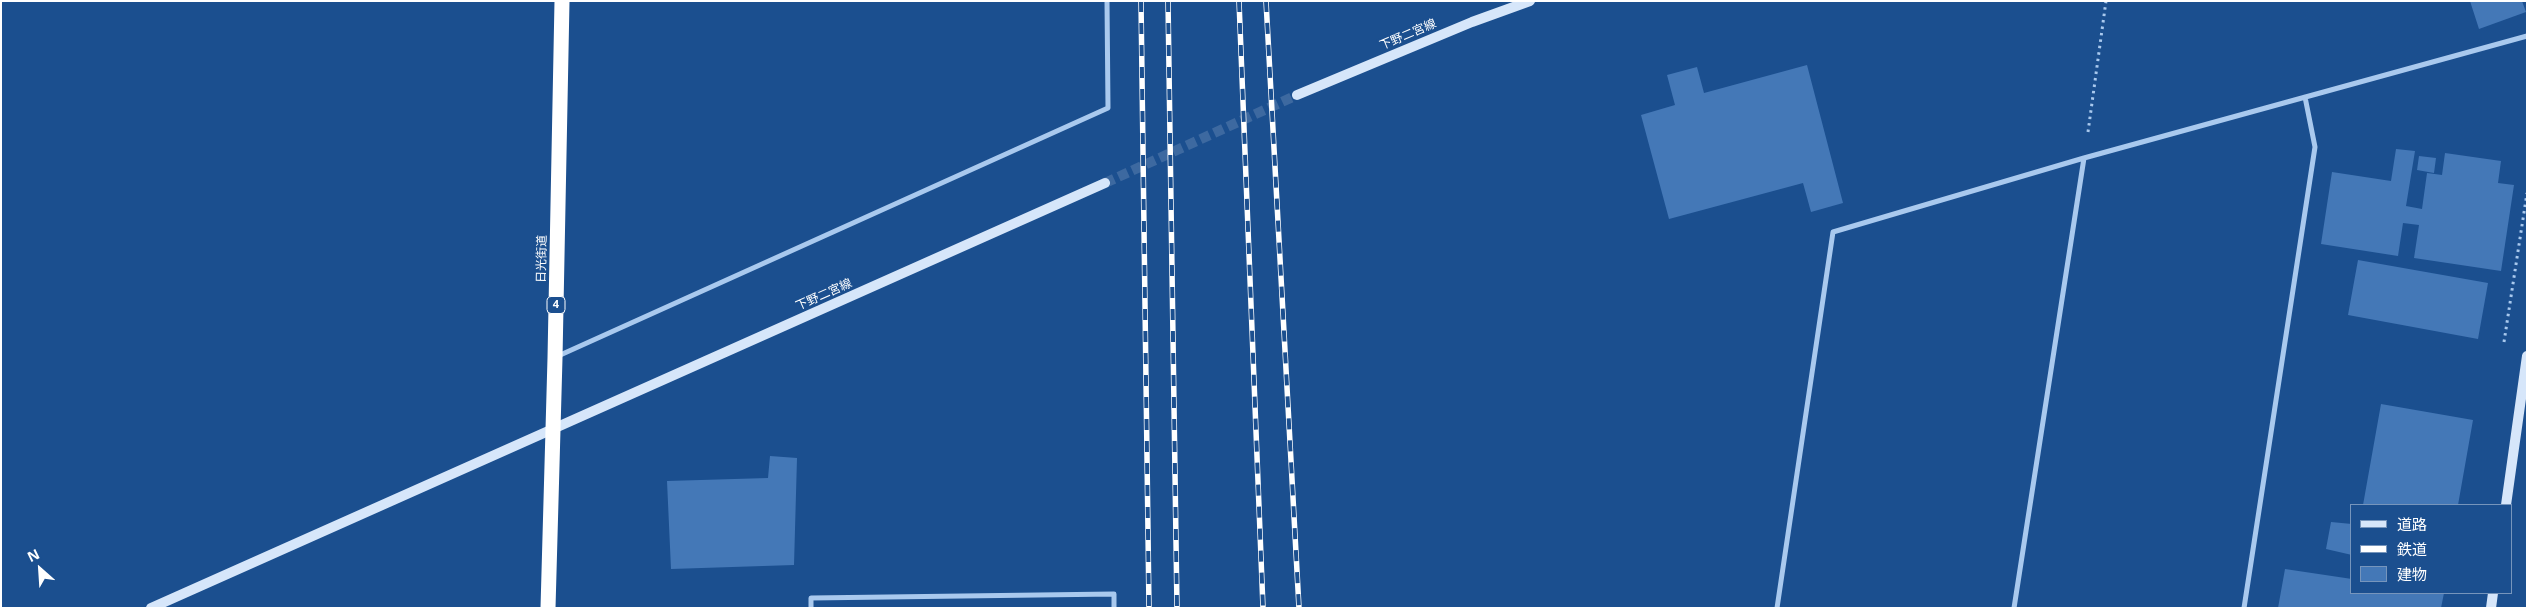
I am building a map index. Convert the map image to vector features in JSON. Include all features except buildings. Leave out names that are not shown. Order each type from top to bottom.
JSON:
[{"type":"highway","name":"日光街道","points":[[548,608],[554,430],[562,1]]},
{"type":"main road","name":"下野二宮線","points":[[1297,95],[1472,22],[1530,1]]},
{"type":"main road","name":"下野二宮線","points":[[151,608],[1105,183]]},
{"type":"main road","points":[[2506,504],[2527,357]]},
{"type":"main road","points":[[2491,608],[2493,594]]},
{"type":"street","points":[[555,358],[1108,108],[1106,1]]},
{"type":"street","points":[[1777,608],[1833,232],[2084,158],[2527,36]]},
{"type":"street","points":[[2244,608],[2315,147],[2305,97]]},
{"type":"street","points":[[2014,608],[2084,158]]},
{"type":"street","points":[[811,608],[811,598],[1114,594],[1114,608]]},
{"type":"path","points":[[2084,158],[2106,1]]},
{"type":"tunnel","points":[[1105,183],[1297,95]]},
{"type":"railway","points":[[1141,1],[1149,608]]},
{"type":"railway","points":[[1168,1],[1177,608]]},
{"type":"railway","points":[[1239,1],[1263,608]]},
{"type":"railway","points":[[1266,1],[1299,608]]}]
